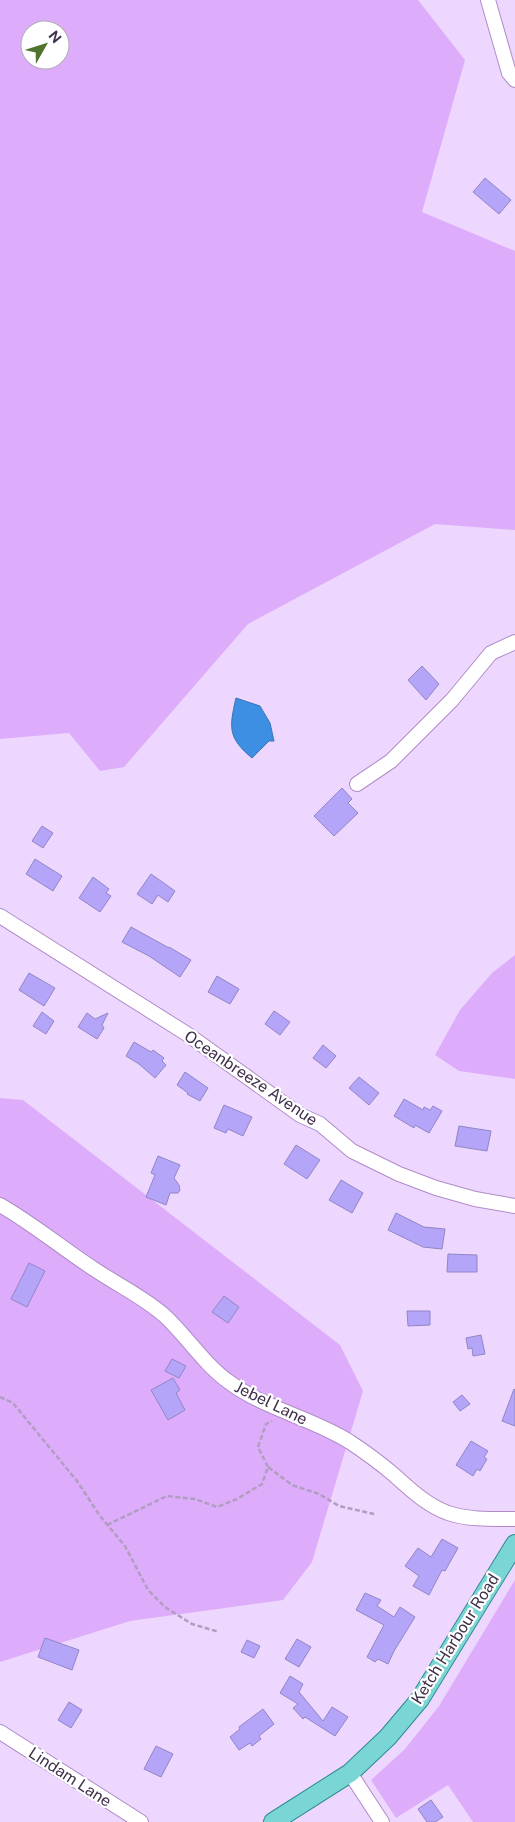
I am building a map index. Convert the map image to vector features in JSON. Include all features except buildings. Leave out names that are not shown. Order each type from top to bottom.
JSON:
[{"type":"main road","name":"Ketch Harbour Road","points":[[273,1822],[350,1773],[388,1737],[420,1700],[515,1544]]},
{"type":"street","points":[[488,0],[509,73],[515,80]]},
{"type":"street","points":[[357,784],[392,761],[452,700],[491,653],[515,642]]},
{"type":"street","name":"Oceanbreeze Avenue","points":[[0,916],[187,1034],[300,1115],[320,1124],[352,1151],[399,1174],[436,1188],[475,1199],[515,1206]]},
{"type":"street","name":"Jebel Lane","points":[[0,1205],[158,1310],[200,1356],[229,1382],[256,1399],[334,1432],[372,1457],[426,1502],[438,1509],[449,1514],[472,1518],[515,1519]]},
{"type":"street","name":"Lindam Lane","points":[[0,1732],[141,1822]]},
{"type":"street","points":[[350,1773],[382,1822]]},
{"type":"path","points":[[0,1397],[13,1403],[77,1480],[107,1525],[125,1546],[148,1590],[165,1607],[192,1624],[218,1632]]},
{"type":"path","points":[[288,1413],[266,1424],[258,1447],[268,1467],[292,1485],[319,1494],[338,1506],[374,1514]]},
{"type":"path","points":[[107,1525],[167,1496],[195,1499],[217,1507],[237,1499],[262,1484],[268,1467]]},
{"type":"shaded area","points":[[0,0],[418,0],[465,60],[422,212],[515,251],[515,530],[435,524],[248,624],[124,767],[100,771],[69,733],[0,739]]},
{"type":"shaded area","points":[[515,955],[515,1079],[459,1071],[435,1055],[460,1010],[492,973]]},
{"type":"shaded area","points":[[0,1098],[23,1100],[340,1345],[363,1391],[312,1562],[283,1600],[130,1621],[0,1662]]},
{"type":"shaded area","points":[[515,1580],[515,1822],[473,1822],[448,1785],[396,1818],[371,1780],[405,1749],[439,1706]]},
{"type":"water","points":[[236,698],[260,706],[270,723],[274,741],[269,741],[252,758],[238,744],[232,732],[232,717]]}]
